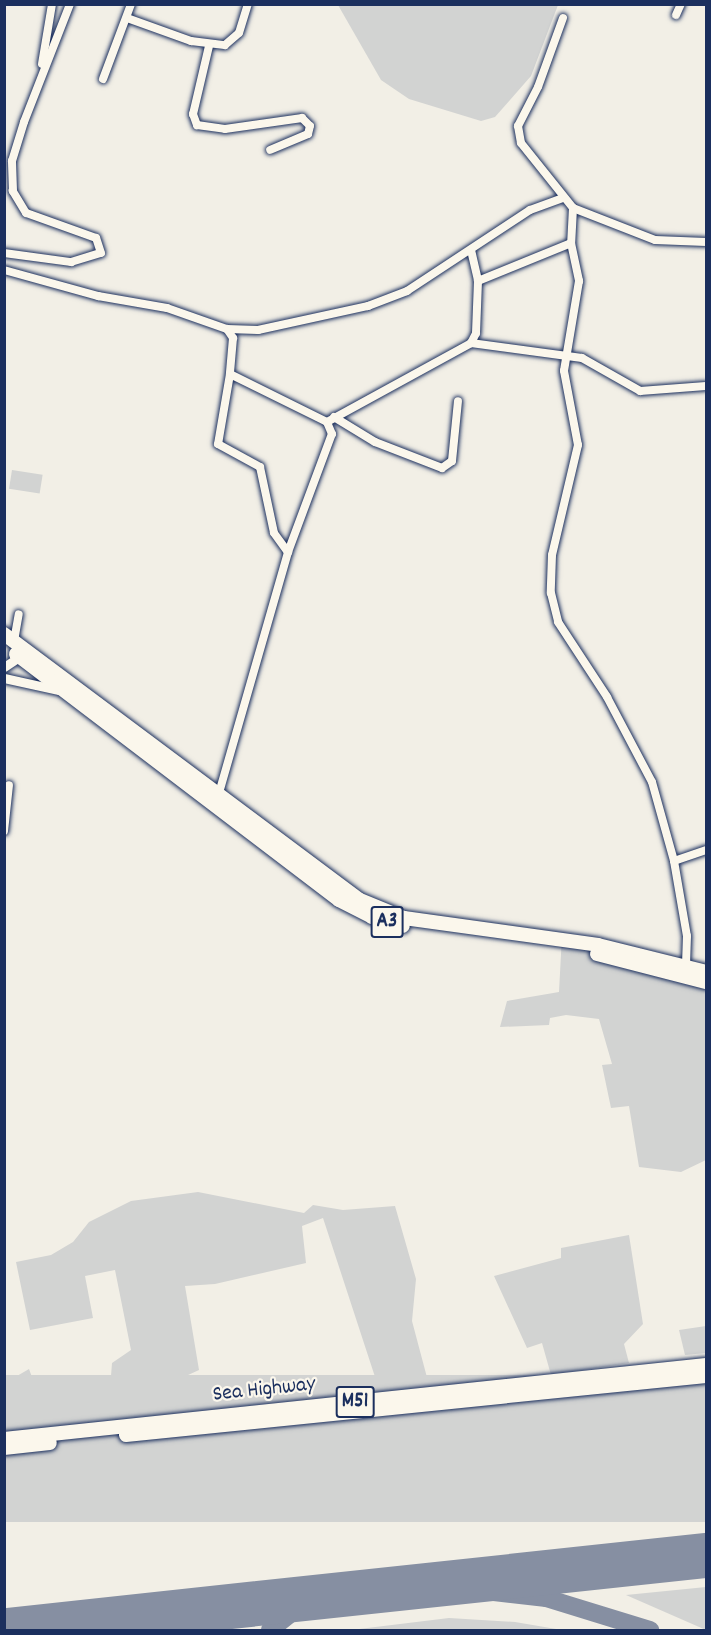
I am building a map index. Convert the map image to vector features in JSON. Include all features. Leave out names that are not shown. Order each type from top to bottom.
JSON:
[{"type":"highway","name":"A3","points":[[8,640],[219,794],[340,888],[393,914],[598,945],[706,972]]},
{"type":"highway","name":"A3","points":[[8,640],[10,663],[64,692],[332,894],[372,917],[592,953],[706,982]]},
{"type":"highway","name":"Sea Highway","points":[[4,1438],[706,1365]]},
{"type":"highway","name":"Sea Highway","points":[[4,1448],[706,1376]]},
{"type":"street","points":[[42,68],[52,4]]},
{"type":"street","points":[[4,253],[71,262],[101,253],[96,238],[26,213],[13,191],[12,161],[42,68],[70,4]]},
{"type":"street","points":[[103,79],[131,4]]},
{"type":"street","points":[[126,18],[209,46],[233,39],[248,4]]},
{"type":"street","points":[[676,15],[681,4]]},
{"type":"street","points":[[563,18],[518,131],[563,198],[573,208],[655,240],[706,242]]},
{"type":"street","points":[[209,46],[193,114],[197,125],[225,129],[302,118],[310,126],[308,134],[270,150]]},
{"type":"street","points":[[4,270],[98,296],[167,308],[227,329],[241,330],[290,324],[386,300],[422,283],[530,210],[563,198]]},
{"type":"street","points":[[573,208],[571,243],[579,281],[564,354],[566,390],[578,446],[552,555],[554,612],[640,754],[658,798],[674,861],[687,936],[686,966]]},
{"type":"street","points":[[478,281],[571,243]]},
{"type":"street","points":[[471,250],[478,281],[476,333],[471,343]]},
{"type":"street","points":[[227,329],[232,342],[230,374],[218,444],[260,467],[274,533],[288,552]]},
{"type":"street","points":[[232,342],[241,330]]},
{"type":"street","points":[[330,419],[471,343],[564,354],[601,366],[640,391],[706,386]]},
{"type":"street","points":[[230,374],[375,442],[442,468],[452,461],[458,401]]},
{"type":"street","points":[[219,794],[288,552],[330,441],[330,419]]},
{"type":"street","points":[[8,640],[19,614]]},
{"type":"street","points":[[4,678],[64,692]]},
{"type":"street","points":[[4,831],[9,785]]},
{"type":"street","points":[[674,861],[706,850]]},
{"type":"shaded area","points":[[338,5],[558,5],[531,76],[495,117],[481,121],[409,99],[381,80]]},
{"type":"shaded area","points":[[12,470],[43,475],[40,494],[9,489]]},
{"type":"shaded area","points":[[562,935],[706,972],[706,1160],[681,1172],[639,1167],[629,1106],[611,1108],[602,1065],[612,1064],[599,1019],[566,1015],[550,1018],[549,1025],[500,1027],[507,1001],[559,992]]},
{"type":"shaded area","points":[[198,1192],[304,1213],[313,1205],[343,1210],[395,1206],[416,1279],[412,1321],[429,1385],[378,1386],[323,1218],[302,1226],[306,1263],[215,1284],[185,1286],[199,1370],[175,1381],[175,1411],[5,1431],[5,1383],[29,1369],[45,1412],[110,1389],[112,1363],[131,1350],[115,1270],[85,1276],[93,1318],[30,1330],[16,1262],[51,1255],[73,1242],[89,1222],[131,1201]]},
{"type":"shaded area","points":[[629,1235],[643,1324],[624,1344],[629,1363],[551,1375],[542,1343],[527,1348],[494,1276],[561,1258],[561,1248]]},
{"type":"shaded area","points":[[706,1326],[706,1353],[685,1355],[679,1330]]},
{"type":"shaded area","points":[[4,1375],[706,1375],[706,1522],[4,1522]]},
{"type":"shaded area","points":[[706,1587],[706,1630],[626,1595]]},
{"type":"shaded area","points":[[449,1618],[515,1622],[562,1630],[351,1630]]},
{"type":"taxiway","points":[[375,1591],[468,1589],[546,1598],[650,1630]]},
{"type":"taxiway","points":[[270,1630],[310,1598]]},
{"type":"taxiway","points":[[50,1630],[79,1623]]},
{"type":"runway","points":[[6,1630],[706,1555]]}]
